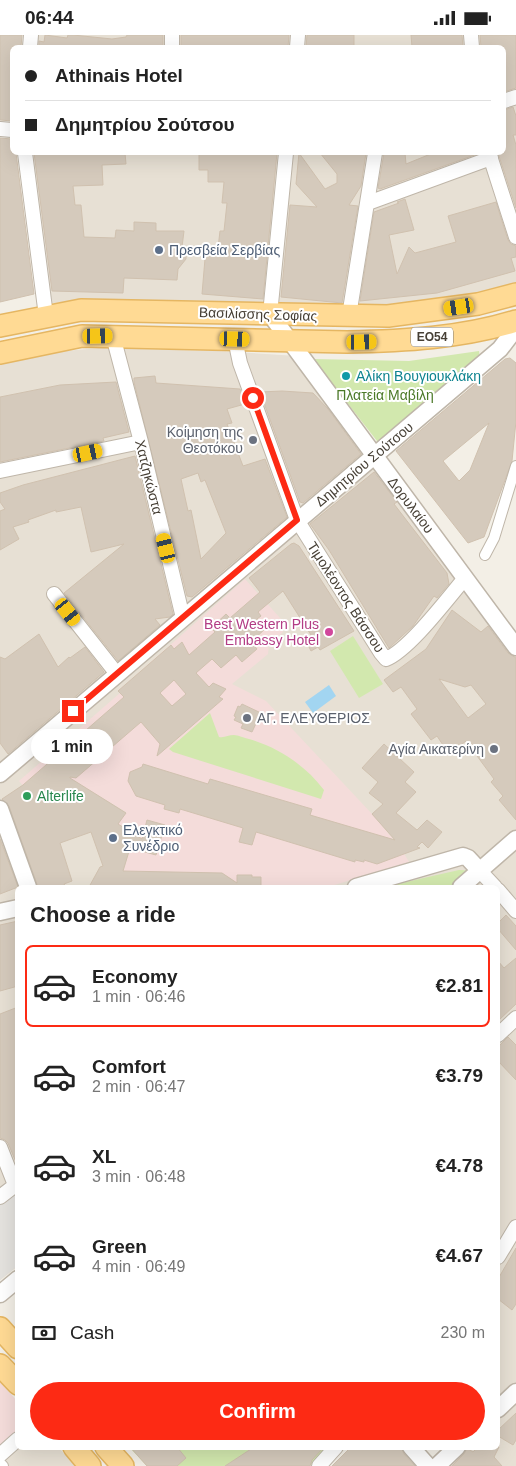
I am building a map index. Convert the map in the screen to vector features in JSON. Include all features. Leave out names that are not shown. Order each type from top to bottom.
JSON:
[{"type":"main road","name":"Βασιλίσσης Σοφίας","points":[[0,326],[81,310],[388,316],[424,313],[478,304],[516,294]]},
{"type":"main road","name":"Βασιλίσσης Σοφίας","points":[[0,353],[82,336],[290,341],[391,341],[459,333],[516,321]]},
{"type":"main road","points":[[0,1328],[15,1345]]},
{"type":"main road","points":[[0,1365],[15,1381]]},
{"type":"main road","points":[[77,1450],[90,1466]]},
{"type":"main road","points":[[109,1450],[123,1466]]},
{"type":"street","points":[[25,155],[46,316]]},
{"type":"street","points":[[270,314],[286,155]]},
{"type":"street","points":[[349,316],[376,155]]},
{"type":"street","points":[[368,203],[490,155],[516,237]]},
{"type":"street","name":"Δορυλαίου","points":[[270,314],[516,647]]},
{"type":"street","name":"Δημητρίου Σούτσου","points":[[0,774],[500,349],[516,328]]},
{"type":"street","name":"Χατζηκώστα","points":[[113,336],[141,442],[183,618]]},
{"type":"street","name":"Τιμολέοντος Βάσσου","points":[[235,339],[240,363],[297,520],[386,659],[393,656],[418,632],[465,578]]},
{"type":"street","points":[[0,471],[141,442]]},
{"type":"street","points":[[485,555],[494,538],[516,466]]},
{"type":"street","points":[[54,594],[117,674]]},
{"type":"street","points":[[0,809],[27,885]]},
{"type":"street","points":[[463,885],[516,839]]},
{"type":"street","points":[[363,885],[464,856],[492,885]]},
{"type":"street","points":[[500,893],[516,911]]},
{"type":"street","points":[[0,912],[15,909]]},
{"type":"street","points":[[500,1033],[515,1021]]},
{"type":"street","points":[[0,1147],[15,1182]]},
{"type":"street","points":[[0,1197],[15,1185]]},
{"type":"street","points":[[500,1254],[516,1227]]},
{"type":"street","points":[[0,1294],[15,1282]]},
{"type":"street","points":[[500,1407],[516,1392]]},
{"type":"street","points":[[0,1455],[15,1442]]},
{"type":"street","points":[[319,1466],[333,1450]]},
{"type":"street","points":[[414,1450],[428,1466]]},
{"type":"street","points":[[437,1466],[453,1450]]},
{"type":"street","points":[[0,1463],[3,1466]]},
{"type":"shaded area","points":[[35,35],[516,35],[516,291],[428,308],[129,301],[52,303],[29,155],[506,155],[506,45],[34,45]]},
{"type":"shaded area","points":[[100,348],[219,351],[297,356],[371,454],[0,771],[0,363],[64,351]]},
{"type":"shaded area","points":[[379,462],[516,648],[516,834],[458,885],[15,885],[15,1268],[0,1280],[0,784]]},
{"type":"shaded area","points":[[245,579],[281,619],[283,632],[269,645],[268,654],[232,684],[266,701],[373,815],[402,850],[409,862],[334,885],[120,885],[134,835],[118,824],[126,812],[84,787],[44,810],[19,781],[120,693],[118,691]]},
{"type":"shaded area","points":[[516,851],[516,1393],[500,1408],[500,885],[476,885]]},
{"type":"shaded area","points":[[15,1190],[15,1268],[0,1280],[0,1197]]},
{"type":"shaded area","points":[[0,1382],[15,1399],[15,1433],[0,1446]]},
{"type":"shaded area","points":[[516,1401],[516,1466],[445,1466],[463,1450],[500,1450],[500,1416]]},
{"type":"shaded area","points":[[15,1449],[61,1450],[75,1466],[0,1466],[0,1461]]},
{"type":"green space","name":"Πλατεία Μαβίλη","points":[[479,351],[480,359],[383,442],[377,441],[313,359],[409,361]]},
{"type":"green space","points":[[353,636],[383,684],[359,698],[330,651]]},
{"type":"green space","points":[[210,713],[219,737],[236,735],[260,743],[271,747],[300,765],[324,790],[321,799],[173,752],[169,749]]},
{"type":"green space","points":[[459,870],[480,871],[463,885],[393,885]]},
{"type":"green space","points":[[132,1450],[324,1450],[310,1466],[147,1466]]},
{"type":"water","points":[[329,685],[336,696],[313,713],[305,702]]},
{"type":"building","points":[[0,35],[22,35],[21,45],[10,45],[10,121],[0,120]]},
{"type":"building","points":[[45,35],[67,38],[68,35],[73,35],[112,39],[126,37],[127,35],[163,35],[163,45],[39,45],[39,41],[44,42]]},
{"type":"building","points":[[181,35],[289,35],[288,45],[181,45]]},
{"type":"building","points":[[307,35],[354,35],[354,45],[306,45]]},
{"type":"building","points":[[411,35],[462,35],[463,45],[412,45]]},
{"type":"building","points":[[480,35],[516,35],[516,88],[506,91],[506,45],[481,45]]},
{"type":"building","points":[[513,107],[516,116],[516,135],[513,135],[516,145],[516,208],[499,155],[506,155],[506,109]]},
{"type":"building","points":[[0,138],[10,139],[10,155],[16,155],[34,294],[0,302]]},
{"type":"building","points":[[34,155],[125,155],[126,164],[102,165],[103,185],[73,186],[75,205],[81,205],[84,237],[115,238],[116,230],[134,231],[134,222],[156,223],[156,231],[184,231],[182,247],[186,253],[186,259],[178,269],[177,280],[124,278],[123,293],[52,291]]},
{"type":"building","points":[[199,155],[277,155],[263,299],[202,294],[206,247],[218,248],[220,231],[224,231],[227,203],[222,203],[224,182],[208,182],[208,170],[199,170]]},
{"type":"building","points":[[299,155],[325,189],[337,183],[337,174],[322,155],[366,155],[361,186],[349,205],[358,206],[342,303],[281,297],[290,205],[317,207],[296,184]]},
{"type":"building","points":[[384,155],[405,155],[406,164],[428,155],[474,155],[380,189],[378,188]]},
{"type":"building","points":[[405,199],[414,230],[389,235],[397,274],[409,247],[415,253],[456,242],[448,216],[496,202],[508,240],[516,246],[516,257],[511,258],[515,271],[437,293],[360,301],[374,212]]},
{"type":"building","points":[[510,358],[516,363],[516,421],[512,461],[484,537],[468,543],[396,451],[505,359]],"holes":[[[489,423],[470,470],[459,481],[443,461]]]},
{"type":"building","points":[[155,376],[156,383],[240,389],[245,404],[227,409],[232,423],[227,424],[243,466],[265,459],[287,517],[192,597],[187,596],[134,378]],"holes":[[[198,473],[201,482],[205,480],[226,533],[201,559],[191,510],[188,511],[181,479]]]},
{"type":"building","points":[[116,382],[129,432],[103,438],[104,441],[0,462],[0,397],[60,385]]},
{"type":"building","points":[[260,392],[313,393],[328,409],[361,454],[303,503],[300,502]]},
{"type":"building","points":[[135,456],[173,614],[170,617],[155,619],[160,625],[118,661],[64,593],[124,544],[91,552],[81,507],[56,512],[56,510],[13,527],[19,539],[0,550],[0,511],[5,509],[0,502],[0,493],[23,485]]},
{"type":"building","points":[[374,472],[397,502],[394,504],[447,573],[449,584],[437,598],[434,596],[413,626],[389,648],[329,550],[310,524]]},
{"type":"building","points":[[294,543],[299,546],[354,631],[320,650],[318,647],[311,651],[305,639],[311,635],[283,591],[258,612],[261,616],[257,619],[266,628],[251,642],[257,649],[242,662],[236,655],[221,668],[212,659],[196,673],[209,687],[213,683],[226,689],[219,697],[223,699],[157,756],[160,744],[141,722],[76,778],[70,778],[126,813],[118,824],[142,839],[147,820],[165,825],[156,855],[130,848],[123,871],[222,873],[237,883],[237,875],[252,875],[252,877],[261,877],[261,885],[90,885],[100,867],[103,866],[91,832],[60,843],[72,881],[65,885],[37,885],[9,806],[2,799],[23,785],[124,697],[118,691],[171,645],[174,649],[182,642],[189,655],[215,632],[211,628],[226,614],[230,618],[260,592],[249,578]],"holes":[[[174,680],[186,694],[172,706],[160,693]]]},
{"type":"building","points":[[452,610],[481,632],[488,626],[508,653],[516,658],[516,820],[499,800],[503,796],[491,782],[494,779],[466,741],[449,754],[437,736],[431,740],[411,714],[417,709],[401,687],[393,692],[384,680],[426,649]],"holes":[[[439,679],[465,687],[471,685],[486,704],[468,718]]]},
{"type":"building","points":[[39,634],[58,667],[85,647],[104,672],[8,754],[0,743],[0,657],[5,659]]},
{"type":"building","name":"ΑΓ. ΕΛΕΥΘΕΡΙΟΣ","points":[[242,704],[261,713],[252,732],[241,728],[243,724],[234,720],[238,706],[240,707]]},
{"type":"building","points":[[384,744],[414,772],[405,782],[416,792],[396,813],[417,830],[427,820],[442,832],[428,848],[422,842],[417,847],[420,848],[377,864],[364,860],[364,862],[355,860],[355,862],[256,832],[252,845],[239,842],[243,828],[180,809],[179,813],[164,809],[165,805],[136,796],[128,781],[130,772],[142,767],[143,764],[208,784],[210,779],[312,809],[310,815],[395,840],[372,814],[383,804],[369,793],[378,782],[362,768]]},
{"type":"building","points":[[0,839],[17,885],[15,885],[15,888],[0,894]]},
{"type":"building","points":[[506,915],[516,926],[516,950],[500,931],[500,921]]},
{"type":"building","points":[[15,922],[15,987],[0,991],[0,925]]},
{"type":"building","points":[[516,958],[516,1004],[500,1019],[500,963],[504,968]]},
{"type":"building","points":[[15,1008],[15,1160],[8,1143],[0,1138],[0,1014]]},
{"type":"building","points":[[508,1037],[516,1045],[516,1080],[500,1063],[500,1045]]},
{"type":"building","points":[[516,1248],[516,1304],[512,1310],[500,1301],[500,1276]]},
{"type":"building","points":[[516,1413],[516,1440],[513,1445],[500,1437],[500,1428]]},
{"type":"building","points":[[133,1450],[179,1450],[186,1458],[177,1466],[147,1466]]},
{"type":"building","points":[[249,1450],[321,1450],[312,1460],[310,1466],[225,1466]]},
{"type":"building","points":[[348,1450],[402,1450],[415,1466],[332,1466]]},
{"type":"building","points":[[466,1450],[473,1452],[475,1450],[498,1450],[494,1457],[502,1466],[452,1466]]},
{"type":"place","name":"Πρεσβεία Σερβίας","points":[[159,250]]},
{"type":"place","name":"Αλίκη Βουγιουκλάκη","points":[[346,376]]},
{"type":"place","name":"Κοίμηση της Θεοτόκου","points":[[253,440]]},
{"type":"place","name":"Best Western Plus Embassy Hotel","points":[[329,632]]},
{"type":"place","name":"ΑΓ. ΕΛΕΥΘΕΡΙΟΣ","points":[[247,718]]},
{"type":"place","name":"Αγία Αικατερίνη","points":[[494,749]]},
{"type":"place","name":"Alterlife","points":[[27,796]]},
{"type":"place","name":"Ελεγκτικό Συνέδριο","points":[[113,838]]},
{"type":"route","points":[[73,711],[297,520],[253,398]]}]
